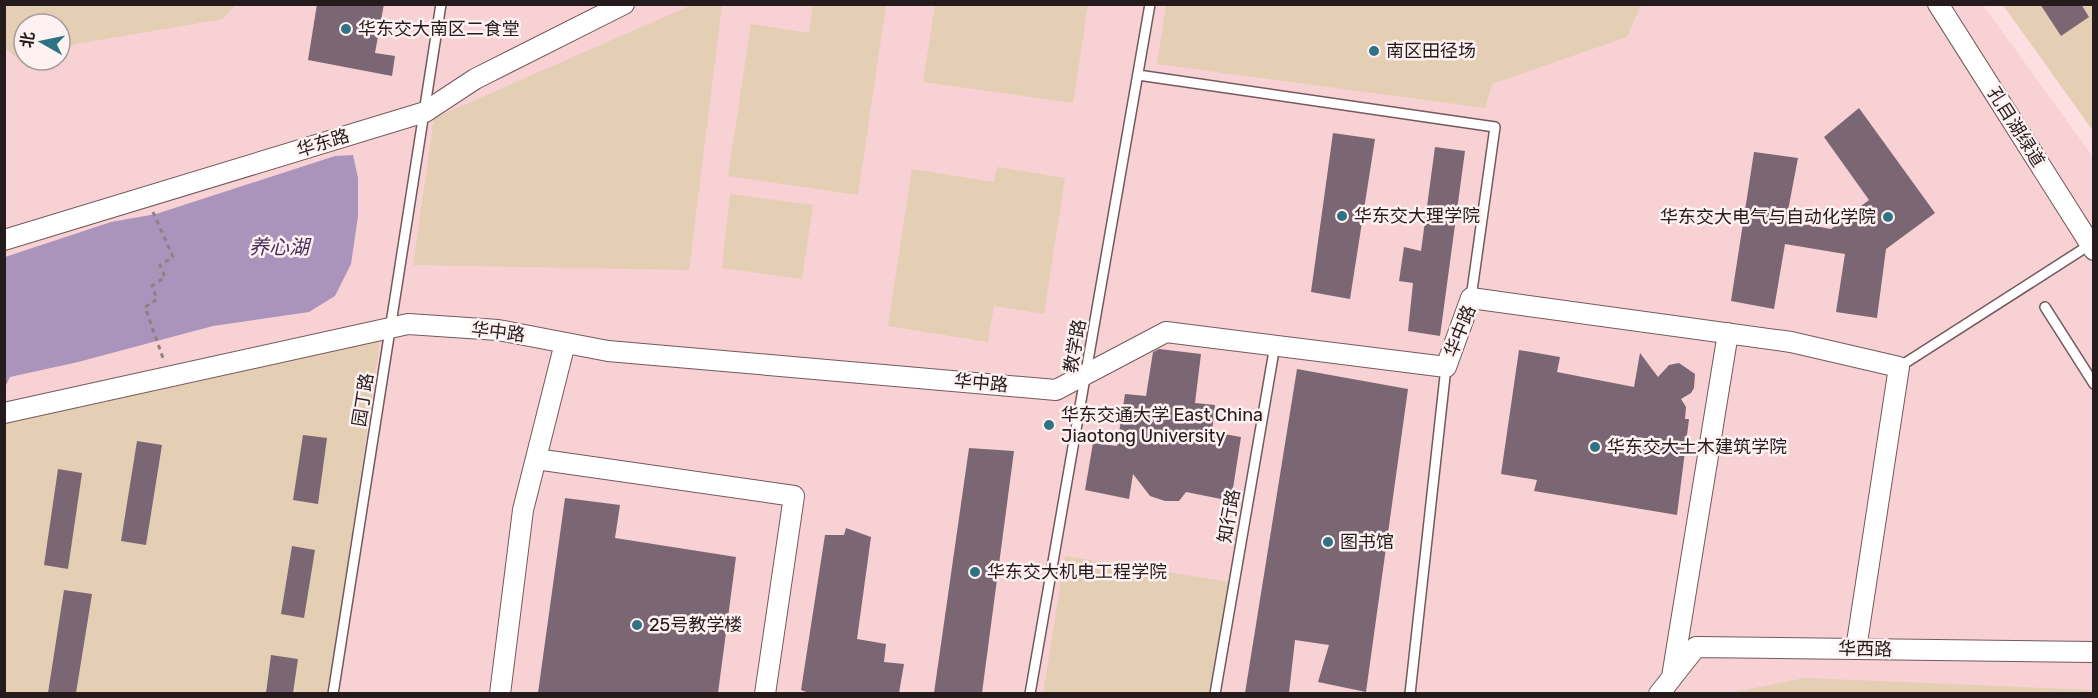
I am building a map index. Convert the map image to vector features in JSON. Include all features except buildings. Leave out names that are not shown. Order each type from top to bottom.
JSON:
[{"type":"street","name":"华东路","points":[[4,240],[425,112],[475,79],[624,4]]},
{"type":"street","name":"孔目湖绿道","points":[[1938,4],[2092,246]]},
{"type":"street","name":"华中路","points":[[4,413],[408,324],[498,330],[608,351],[1056,390],[1166,332],[1446,367],[1471,298],[1791,342],[1899,367]]},
{"type":"street","points":[[1672,677],[1728,333]]},
{"type":"street","points":[[500,693],[523,510],[565,343]]},
{"type":"street","points":[[1856,649],[1899,367]]},
{"type":"street","points":[[536,459],[794,496],[765,693]]},
{"type":"street","name":"华西路","points":[[1659,693],[1696,647],[2094,652]]},
{"type":"lane","name":"园丁路","points":[[333,693],[441,4]]},
{"type":"lane","name":"教学路","points":[[1030,693],[1150,4]]},
{"type":"lane","points":[[1137,75],[1496,127],[1471,298]]},
{"type":"lane","points":[[1899,367],[2092,246]]},
{"type":"lane","points":[[2045,308],[2094,384]]},
{"type":"lane","name":"知行路","points":[[1215,693],[1275,345]]},
{"type":"lane","points":[[1410,693],[1446,367]]},
{"type":"path","points":[[152,208],[173,257],[160,265],[165,277],[152,286],[157,299],[145,307],[159,343]]},
{"type":"shaded area","points":[[5,4],[236,5],[223,19],[72,46],[72,12],[12,12],[12,54],[5,48]]},
{"type":"shaded area","name":"南区田径场","points":[[1166,4],[1641,5],[1627,37],[1492,84],[1485,108],[1157,64]]},
{"type":"shaded area","name":"华东交通大学 East China Jiaotong University","points":[[4,5],[1983,5],[2093,157],[2093,693],[5,693]]},
{"type":"shaded area","points":[[692,5],[722,5],[689,270],[413,265],[434,118]]},
{"type":"shaded area","points":[[813,5],[886,5],[858,195],[728,176],[751,24],[809,33]]},
{"type":"shaded area","points":[[935,5],[1088,5],[1073,103],[923,82]]},
{"type":"shaded area","points":[[2003,5],[2093,5],[2093,131]]},
{"type":"shaded area","points":[[997,167],[1065,178],[1044,314],[994,306],[988,342],[888,326],[912,169],[994,182]]},
{"type":"shaded area","points":[[730,194],[813,205],[802,279],[722,268]]},
{"type":"shaded area","points":[[380,340],[329,693],[5,694],[5,418]]},
{"type":"shaded area","points":[[1065,556],[1230,582],[1211,693],[1043,694]]},
{"type":"shaded area","points":[[1805,678],[2093,690],[2093,693],[1729,693]]},
{"type":"water","name":"养心湖","points":[[353,155],[358,178],[358,216],[351,264],[335,296],[309,312],[213,326],[78,362],[10,377],[5,387],[5,257],[111,222],[156,214],[335,156]]},
{"type":"place","name":"华东交大南区二食堂","points":[[346,29]]},
{"type":"place","name":"南区田径场","points":[[1374,51]]},
{"type":"place","name":"华东交大理学院","points":[[1342,216]]},
{"type":"place","name":"华东交大电气与自动化学院","points":[[1888,217]]},
{"type":"place","name":"华东交通大学 East China Jiaotong University","points":[[1049,425]]},
{"type":"place","name":"华东交大土木建筑学院","points":[[1595,447]]},
{"type":"place","name":"图书馆","points":[[1328,542]]},
{"type":"place","name":"华东交大机电工程学院","points":[[975,572]]},
{"type":"place","name":"25号教学楼","points":[[637,625]]}]
